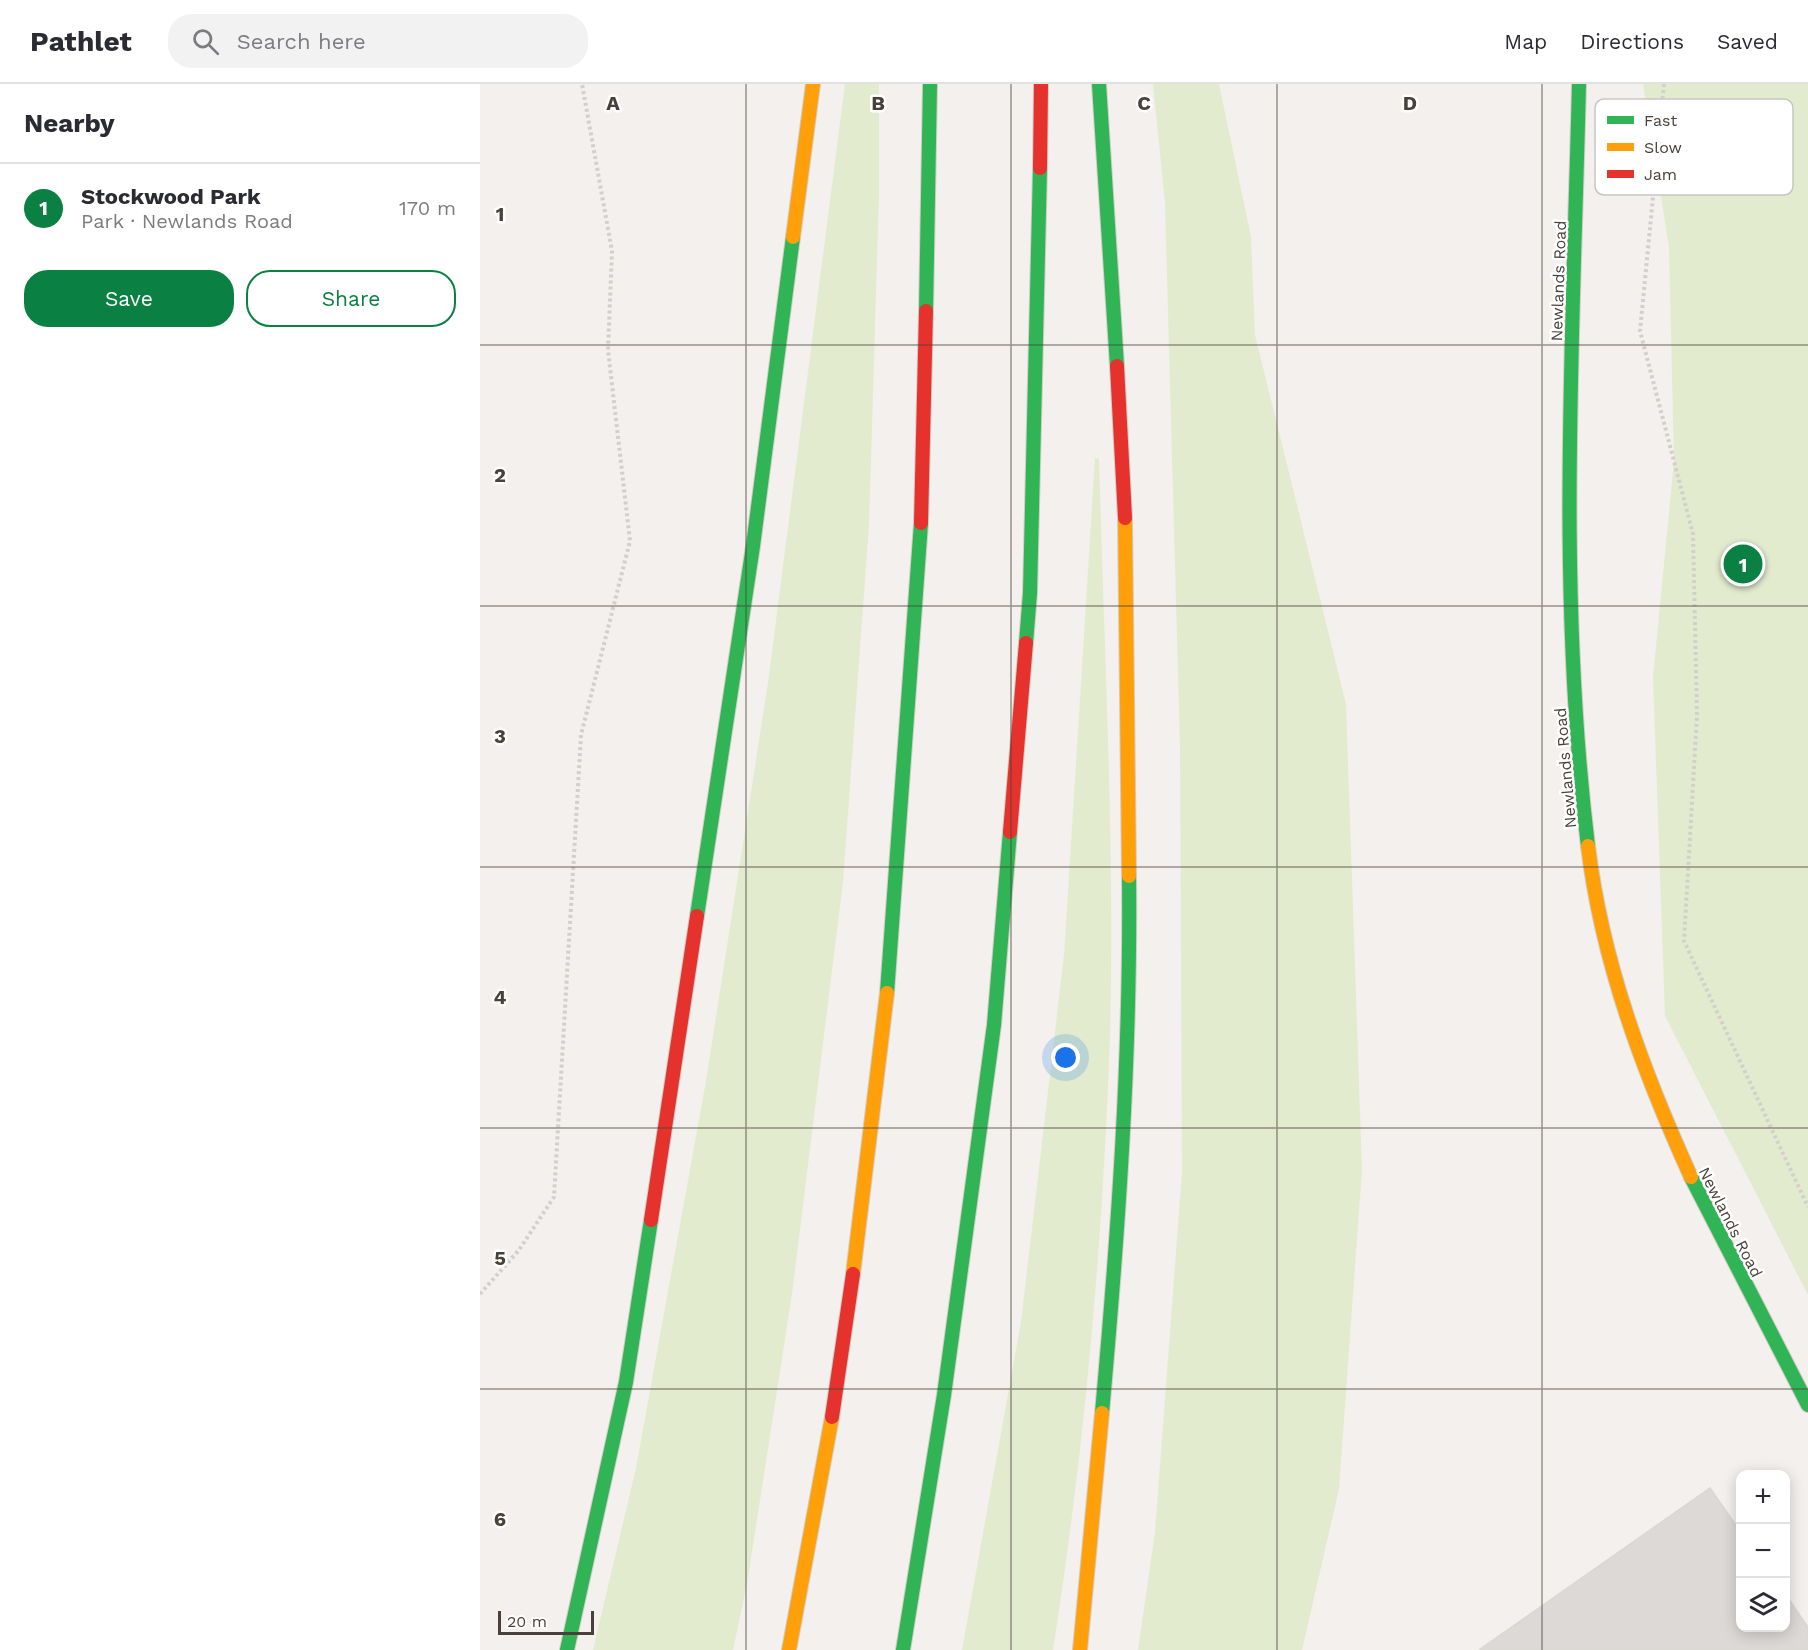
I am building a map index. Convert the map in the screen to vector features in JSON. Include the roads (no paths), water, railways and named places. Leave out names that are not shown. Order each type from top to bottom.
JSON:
[{"type":"main road","points":[[567,1650],[626,1382],[753,546],[813,84]]},
{"type":"main road","points":[[789,1650],[842,1364],[885,1018],[922,516],[930,84]]},
{"type":"main road","points":[[903,1650],[944,1395],[995,1013],[1030,594],[1040,240],[1041,84]]},
{"type":"main road","points":[[1080,1650],[1082,1606],[1116,1253],[1130,959],[1124,476],[1099,84]]},
{"type":"main road","name":"Newlands Road","points":[[1579,84],[1569,452],[1572,642],[1578,752],[1590,862],[1606,950],[1626,1018],[1657,1105],[1705,1213],[1808,1405]]},
{"type":"main road","points":[[1073,1650],[1082,1606]]},
{"type":"place","name":"Stockwood Park","points":[[1743,564]]}]
